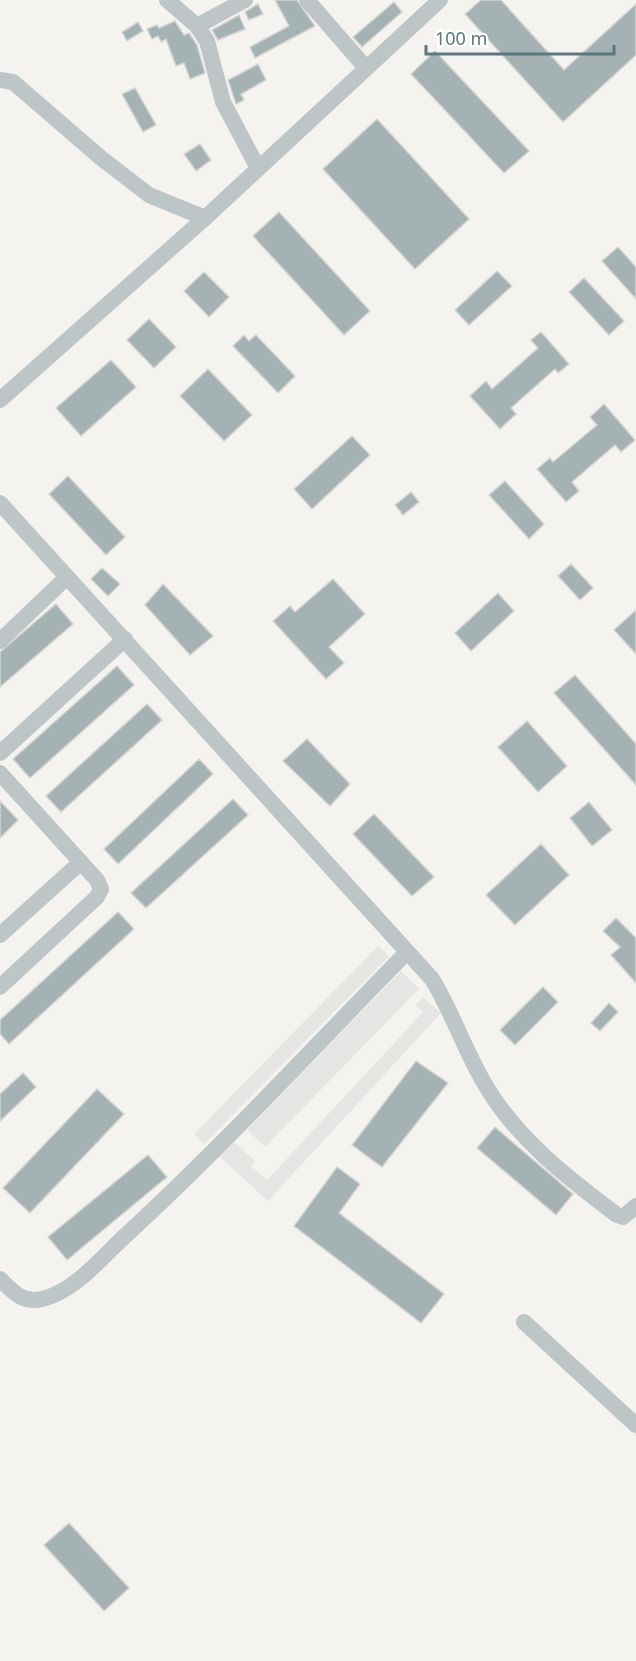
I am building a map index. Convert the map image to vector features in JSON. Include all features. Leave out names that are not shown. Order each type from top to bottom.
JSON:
[{"type":"street","points":[[167,0],[197,26],[207,41],[223,102],[258,168]]},
{"type":"street","points":[[197,26],[245,0]]},
{"type":"street","points":[[307,0],[366,69]]},
{"type":"street","points":[[0,400],[205,218],[440,0]]},
{"type":"street","points":[[0,80],[13,82],[101,158],[149,195],[205,218]]},
{"type":"street","points":[[0,503],[432,979],[446,1001],[467,1053],[487,1089],[529,1142],[617,1215],[623,1217],[636,1206]]},
{"type":"street","points":[[0,641],[68,577]]},
{"type":"street","points":[[0,753],[125,639]]},
{"type":"street","points":[[0,773],[97,880],[101,889],[97,897],[0,987]]},
{"type":"street","points":[[0,935],[81,862]]},
{"type":"street","points":[[0,1278],[14,1294],[26,1300],[42,1299],[77,1280],[178,1188],[407,952]]},
{"type":"street","points":[[524,1322],[636,1425]]},
{"type":"shaded area","points":[[378,946],[389,956],[204,1144],[194,1134]]},
{"type":"shaded area","points":[[401,971],[419,989],[265,1147],[247,1130]]},
{"type":"shaded area","points":[[423,997],[441,1013],[268,1201],[220,1157],[234,1142],[255,1161],[251,1166],[267,1180],[423,1012],[416,1005]]},
{"type":"building","points":[[275,0],[297,0],[315,26],[255,58],[250,47],[289,26]]},
{"type":"building","points":[[481,0],[501,0],[564,70],[636,4],[636,55],[563,122],[465,14]]},
{"type":"building","points":[[394,2],[402,12],[362,47],[353,37]]},
{"type":"building","points":[[258,4],[263,14],[249,20],[245,12]]},
{"type":"building","points":[[239,15],[245,29],[218,40],[212,30]]},
{"type":"building","points":[[175,21],[184,35],[189,33],[197,45],[205,73],[190,79],[184,63],[176,66],[166,39],[161,42],[158,36],[152,39],[147,29],[157,25],[159,28]]},
{"type":"building","points":[[138,22],[143,31],[127,41],[122,32]]},
{"type":"building","points":[[435,51],[529,151],[504,173],[411,74]]},
{"type":"building","points":[[258,64],[266,80],[241,94],[244,100],[236,104],[228,80]]},
{"type":"building","points":[[135,88],[156,125],[143,132],[122,94]]},
{"type":"building","points":[[377,119],[469,219],[415,269],[323,169]]},
{"type":"building","points":[[200,144],[211,160],[196,171],[184,154]]},
{"type":"building","points":[[279,212],[370,311],[344,335],[253,236]]},
{"type":"building","points":[[618,247],[636,267],[636,299],[602,261]]},
{"type":"building","points":[[497,271],[512,286],[469,325],[455,310]]},
{"type":"building","points":[[204,272],[229,297],[209,317],[184,291]]},
{"type":"building","points":[[584,278],[624,321],[609,335],[569,292]]},
{"type":"building","points":[[149,319],[176,347],[154,368],[127,340]]},
{"type":"building","points":[[541,332],[569,364],[558,373],[555,369],[511,408],[516,414],[500,429],[470,396],[486,381],[492,389],[538,348],[531,340]]},
{"type":"building","points":[[244,335],[249,341],[256,335],[295,376],[278,393],[233,346]]},
{"type":"building","points":[[111,360],[136,387],[81,436],[56,408]]},
{"type":"building","points":[[208,369],[252,415],[224,441],[180,396]]},
{"type":"building","points":[[604,404],[635,440],[621,452],[615,445],[572,482],[579,491],[566,502],[537,469],[550,458],[553,462],[597,425],[590,417]]},
{"type":"building","points":[[352,436],[370,455],[312,509],[294,489]]},
{"type":"building","points":[[68,476],[125,537],[106,555],[49,494]]},
{"type":"building","points":[[505,481],[544,524],[529,539],[489,495]]},
{"type":"building","points":[[411,492],[419,502],[403,515],[395,505]]},
{"type":"building","points":[[571,564],[593,588],[580,600],[558,576]]},
{"type":"building","points":[[102,568],[120,584],[108,596],[91,579]]},
{"type":"building","points":[[333,579],[365,614],[329,647],[344,663],[326,679],[273,621],[290,606],[295,612]]},
{"type":"building","points":[[163,584],[213,636],[190,655],[145,605]]},
{"type":"building","points":[[498,593],[514,611],[471,651],[455,633]]},
{"type":"building","points":[[56,604],[73,624],[0,687],[0,652]]},
{"type":"building","points":[[636,610],[636,654],[614,630]]},
{"type":"building","points":[[117,666],[134,685],[30,778],[13,759]]},
{"type":"building","points":[[575,675],[636,744],[636,785],[554,693]]},
{"type":"building","points":[[147,704],[162,720],[61,812],[46,796]]},
{"type":"building","points":[[527,721],[567,766],[538,792],[498,747]]},
{"type":"building","points":[[307,739],[350,784],[330,806],[283,761]]},
{"type":"building","points":[[199,759],[213,774],[118,864],[104,849]]},
{"type":"building","points":[[233,799],[248,815],[146,908],[131,893]]},
{"type":"building","points":[[0,801],[18,820],[0,838]]},
{"type":"building","points":[[589,802],[612,830],[592,846],[570,818]]},
{"type":"building","points":[[374,814],[434,877],[412,896],[353,834]]},
{"type":"building","points":[[541,844],[569,875],[515,925],[486,895]]},
{"type":"building","points":[[118,912],[134,929],[9,1044],[0,1034],[0,1020]]},
{"type":"building","points":[[616,918],[636,938],[636,983],[611,955],[620,947],[603,931]]},
{"type":"building","points":[[543,987],[558,1002],[515,1045],[500,1030]]},
{"type":"building","points":[[609,1003],[618,1012],[600,1031],[591,1023]]},
{"type":"building","points":[[416,1061],[448,1083],[382,1167],[352,1145]]},
{"type":"building","points":[[23,1073],[36,1087],[0,1121],[0,1094]]},
{"type":"building","points":[[97,1089],[124,1114],[30,1213],[3,1188]]},
{"type":"building","points":[[495,1127],[573,1194],[556,1215],[477,1148]]},
{"type":"building","points":[[148,1155],[167,1177],[67,1260],[48,1237]]},
{"type":"building","points":[[337,1167],[360,1184],[339,1213],[444,1294],[421,1323],[294,1226]]},
{"type":"building","points":[[69,1523],[129,1588],[104,1611],[44,1545]]}]
